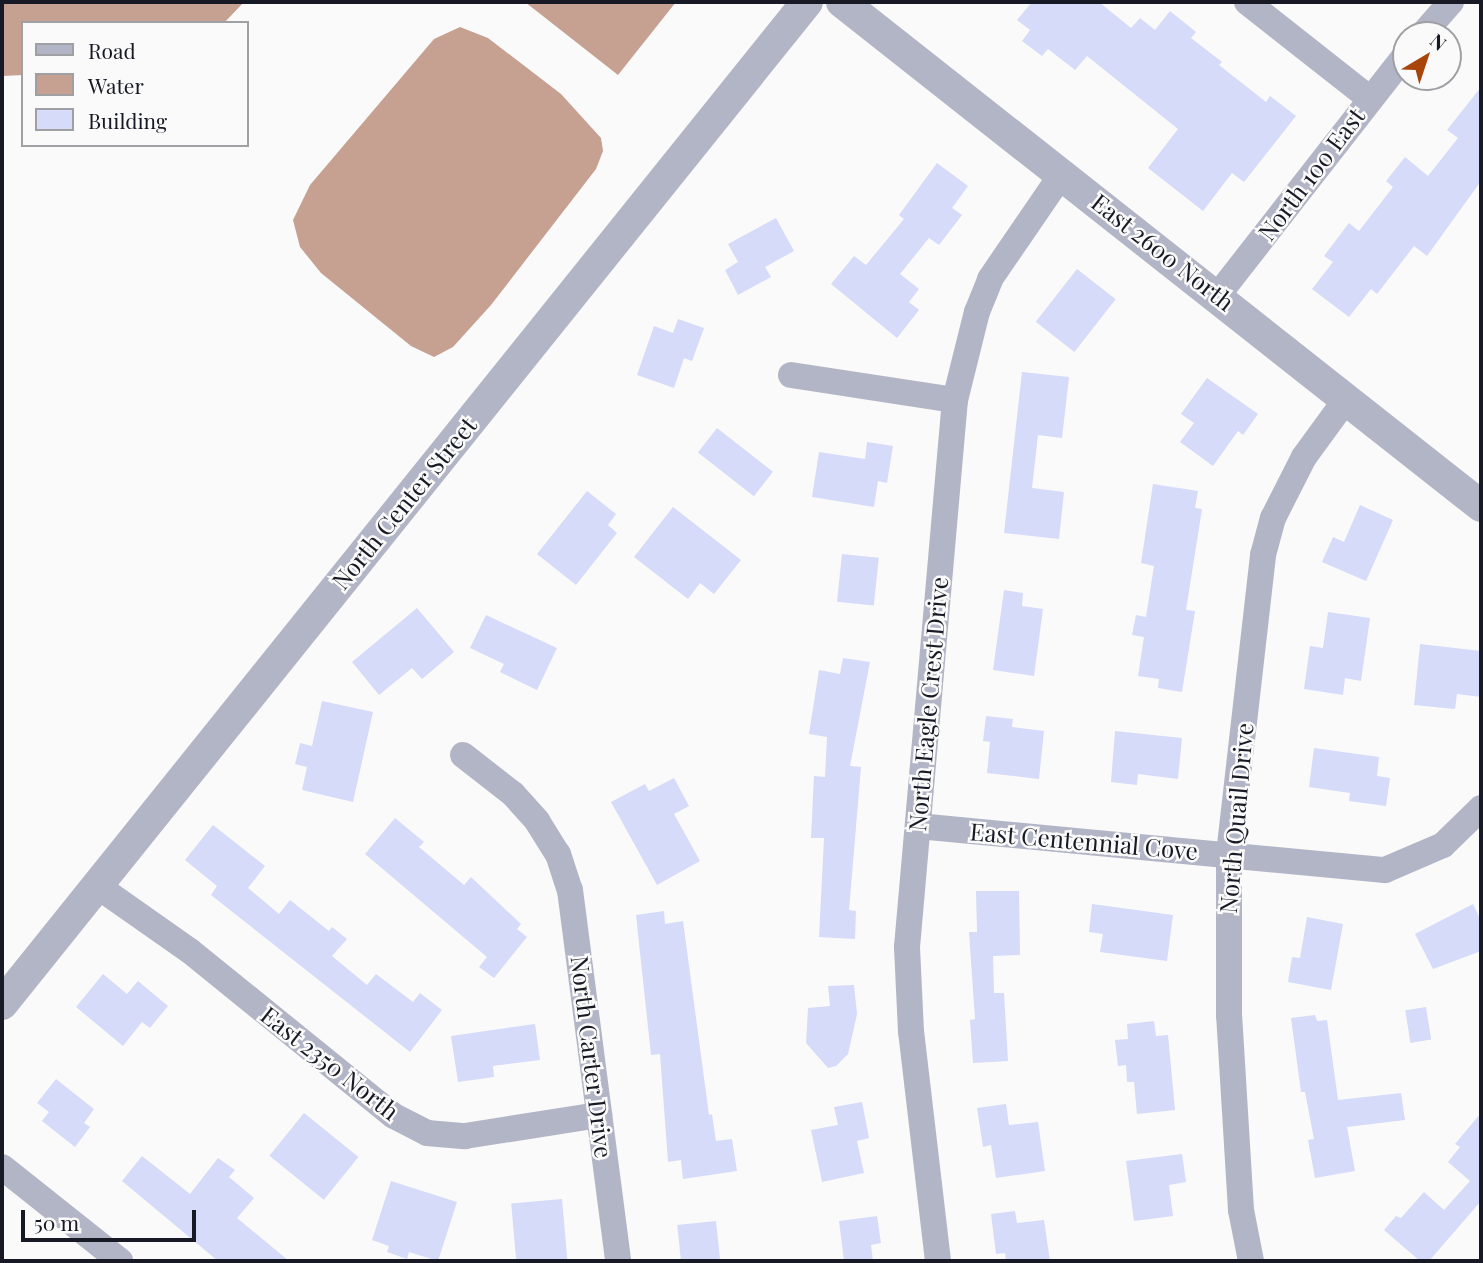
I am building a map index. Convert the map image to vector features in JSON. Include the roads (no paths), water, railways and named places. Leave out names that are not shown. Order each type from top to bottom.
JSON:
[{"type":"street","name":"North Center Street","points":[[2,1004],[807,2]]},
{"type":"street","name":"East 2600 North","points":[[842,2],[1218,295],[1481,506]]},
{"type":"street","points":[[1247,2],[1369,98]]},
{"type":"street","points":[[1434,21],[1451,2]]},
{"type":"street","name":"North 100 East","points":[[1218,295],[1392,71]]},
{"type":"street","name":"North Eagle Crest Drive","points":[[938,1261],[907,981],[955,400],[977,313],[990,279],[1062,174]]},
{"type":"street","points":[[791,374],[955,400]]},
{"type":"street","name":"North Quail Drive","points":[[1251,1261],[1241,1210],[1229,1016],[1229,854],[1266,543],[1288,483],[1347,398]]},
{"type":"street","name":"North Carter Drive","points":[[463,755],[513,794],[558,854],[570,890],[618,1261]]},
{"type":"street","name":"East Centennial Cove","points":[[918,826],[1385,870],[1443,845],[1481,808]]},
{"type":"street","name":"East 2350 North","points":[[96,885],[190,951],[394,1116],[427,1133],[465,1136],[599,1115]]},
{"type":"street","points":[[2,1167],[120,1261]]},
{"type":"water","points":[[2,2],[244,2],[226,21],[21,21],[21,75],[2,76]]},
{"type":"water","points":[[525,2],[676,2],[618,75]]},
{"type":"water","points":[[460,27],[488,38],[561,94],[601,138],[603,151],[596,169],[491,305],[453,347],[434,357],[411,346],[321,273],[300,247],[293,220],[310,185],[434,39]]}]
